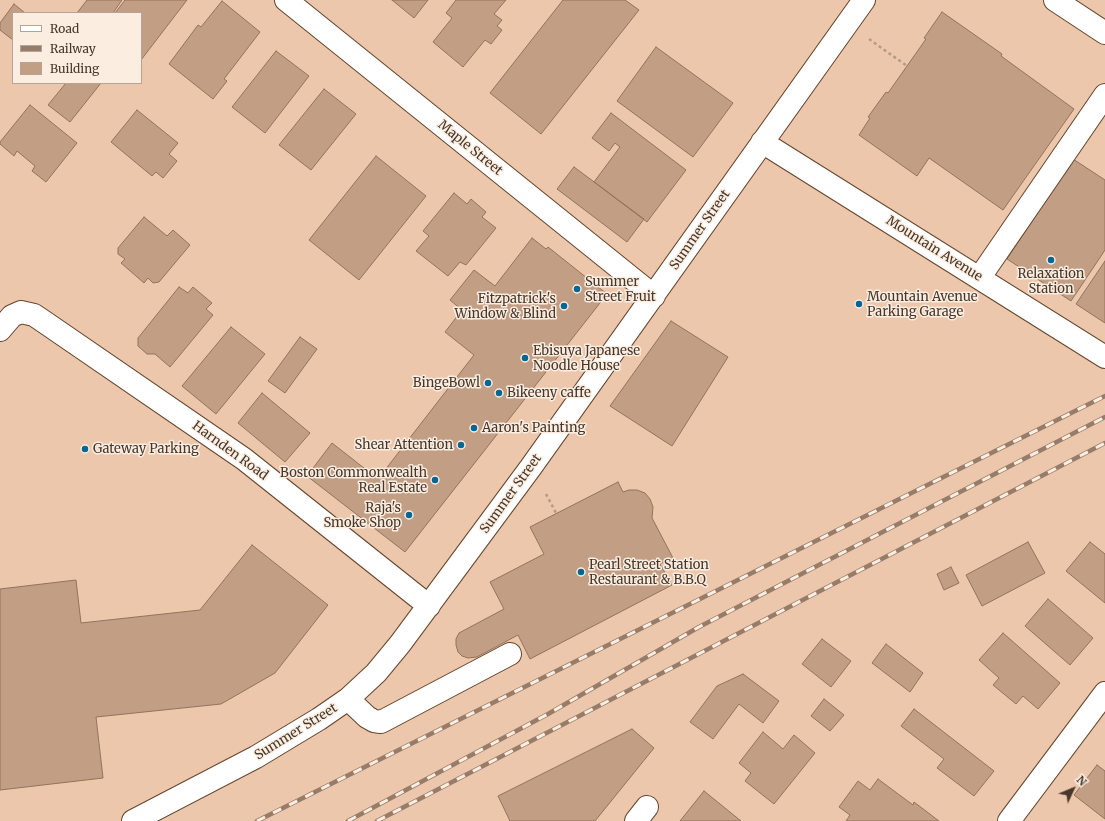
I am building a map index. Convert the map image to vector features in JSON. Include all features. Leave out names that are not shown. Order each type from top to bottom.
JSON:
[{"type":"street","name":"Maple Street","points":[[286,0],[654,296]]},
{"type":"street","name":"Summer Street","points":[[133,821],[256,757],[320,719],[363,686],[389,659],[531,467],[864,0]]},
{"type":"street","points":[[1055,0],[1105,33]]},
{"type":"street","points":[[980,277],[1105,95]]},
{"type":"street","name":"Mountain Avenue","points":[[762,142],[1105,356]]},
{"type":"street","name":"Harnden Road","points":[[0,330],[12,316],[21,312],[34,315],[244,459],[428,606]]},
{"type":"street","points":[[348,699],[367,717],[374,721],[380,722],[510,654]]},
{"type":"street","points":[[1009,821],[1105,693]]},
{"type":"path","points":[[867,37],[907,66]]},
{"type":"building","points":[[87,0],[122,0],[114,12],[78,12]]},
{"type":"building","points":[[125,0],[187,0],[142,59],[142,12],[116,12]]},
{"type":"building","points":[[392,0],[428,0],[414,18]]},
{"type":"building","points":[[456,0],[506,0],[494,14],[502,20],[497,26],[502,30],[491,44],[485,40],[463,67],[433,42],[452,18],[446,13]]},
{"type":"building","points":[[563,0],[625,0],[639,10],[541,134],[490,93]]},
{"type":"building","points":[[222,1],[260,32],[224,79],[227,81],[213,99],[169,64],[198,25],[201,27]]},
{"type":"building","points":[[14,4],[24,12],[12,12],[12,39],[0,30],[0,23]]},
{"type":"building","points":[[942,12],[1002,54],[1001,56],[1074,109],[1003,210],[929,158],[917,176],[859,135],[870,118],[868,117],[886,92],[888,93],[926,39],[924,38]]},
{"type":"building","points":[[656,47],[733,103],[693,157],[617,101]]},
{"type":"building","points":[[276,51],[309,76],[265,133],[232,107]]},
{"type":"building","points":[[65,84],[100,84],[70,122],[48,105]]},
{"type":"building","points":[[324,89],[356,114],[311,170],[279,145]]},
{"type":"building","points":[[30,105],[77,143],[46,182],[32,171],[35,166],[17,151],[14,156],[0,144],[0,142]]},
{"type":"building","points":[[137,110],[178,143],[169,154],[177,161],[163,178],[156,172],[152,176],[111,142]]},
{"type":"building","points":[[611,113],[686,170],[647,222],[594,182],[620,147],[615,143],[609,151],[592,138]]},
{"type":"building","points":[[376,156],[426,196],[359,280],[309,240]]},
{"type":"building","points":[[1073,159],[1105,180],[1105,250],[1071,301],[1007,259]]},
{"type":"building","points":[[574,167],[644,219],[627,242],[557,189]]},
{"type":"building","points":[[454,193],[467,204],[471,199],[486,212],[482,217],[496,228],[466,265],[460,262],[448,276],[416,251],[429,236],[423,231]]},
{"type":"building","points":[[144,217],[167,236],[173,230],[190,245],[159,282],[153,283],[148,278],[144,283],[121,263],[125,259],[118,254],[118,248]]},
{"type":"building","points":[[532,238],[546,249],[548,247],[607,294],[405,552],[307,476],[332,443],[378,479],[474,355],[445,332],[462,310],[450,300],[474,270],[495,286]]},
{"type":"building","points":[[1105,261],[1105,323],[1076,304]]},
{"type":"building","points":[[179,287],[188,293],[193,287],[212,303],[206,309],[213,315],[170,367],[155,354],[147,354],[138,346],[138,338]]},
{"type":"building","points":[[671,321],[728,357],[672,446],[610,406]]},
{"type":"building","points":[[231,327],[265,354],[216,414],[182,386]]},
{"type":"building","points":[[300,337],[317,349],[285,393],[268,381]]},
{"type":"building","points":[[262,393],[310,433],[285,462],[238,423]]},
{"type":"building","points":[[618,482],[623,492],[637,490],[645,493],[650,499],[653,507],[652,518],[673,558],[660,564],[672,585],[530,659],[518,635],[477,657],[468,658],[462,656],[458,652],[456,645],[456,639],[459,633],[504,609],[490,582],[544,554],[530,527]]},
{"type":"building","points":[[1028,542],[1045,573],[982,606],[966,575]]},
{"type":"building","points":[[1090,542],[1105,554],[1105,603],[1066,571]]},
{"type":"building","points":[[252,545],[328,605],[275,673],[221,704],[96,717],[103,778],[0,790],[0,589],[76,580],[81,623],[200,610]]},
{"type":"building","points":[[951,567],[959,583],[944,590],[937,574]]},
{"type":"building","points":[[1048,599],[1093,638],[1070,665],[1025,626]]},
{"type":"building","points":[[1003,633],[1060,683],[1038,709],[1023,696],[1016,704],[993,685],[999,678],[979,660]]},
{"type":"building","points":[[822,639],[851,661],[831,687],[802,664]]},
{"type":"building","points":[[886,644],[923,673],[910,692],[872,663]]},
{"type":"building","points":[[743,674],[779,701],[763,723],[739,704],[713,739],[690,722],[717,686]]},
{"type":"building","points":[[824,699],[844,715],[830,731],[811,716]]},
{"type":"building","points":[[914,709],[994,771],[974,796],[937,768],[944,759],[901,726]]},
{"type":"building","points":[[632,729],[654,748],[595,821],[510,821],[498,796]]},
{"type":"building","points":[[763,732],[783,749],[794,735],[815,753],[774,804],[745,781],[751,773],[739,763]]},
{"type":"building","points":[[1097,765],[1105,771],[1105,819],[1074,795]]},
{"type":"building","points":[[878,779],[913,805],[914,802],[939,821],[846,821],[850,815],[839,807],[858,781],[870,790]]},
{"type":"building","points":[[704,791],[741,821],[680,821]]},
{"type":"railway","points":[[257,821],[1105,396]]},
{"type":"railway","points":[[348,821],[548,714],[699,627],[1105,417]]},
{"type":"railway","points":[[377,821],[1105,443]]},
{"type":"place","name":"Relaxation Station","points":[[1051,260]]},
{"type":"place","name":"Summer Street Fruit","points":[[577,289]]},
{"type":"place","name":"Mountain Avenue Parking Garage","points":[[859,304]]},
{"type":"place","name":"Fitzpatrick's Window & Blind","points":[[564,306]]},
{"type":"place","name":"Ebisuya Japanese Noodle House","points":[[525,358]]},
{"type":"place","name":"BingeBowl","points":[[488,383]]},
{"type":"place","name":"Bikeeny caffe","points":[[499,393]]},
{"type":"place","name":"Aaron's Painting","points":[[474,428]]},
{"type":"place","name":"Shear Attention","points":[[461,445]]},
{"type":"place","name":"Gateway Parking","points":[[85,449]]},
{"type":"place","name":"Boston Commonwealth Real Estate","points":[[435,480]]},
{"type":"place","name":"Raja's Smoke Shop","points":[[409,515]]},
{"type":"place","name":"Pearl Street Station Restaurant & B.B.Q","points":[[581,572]]}]
